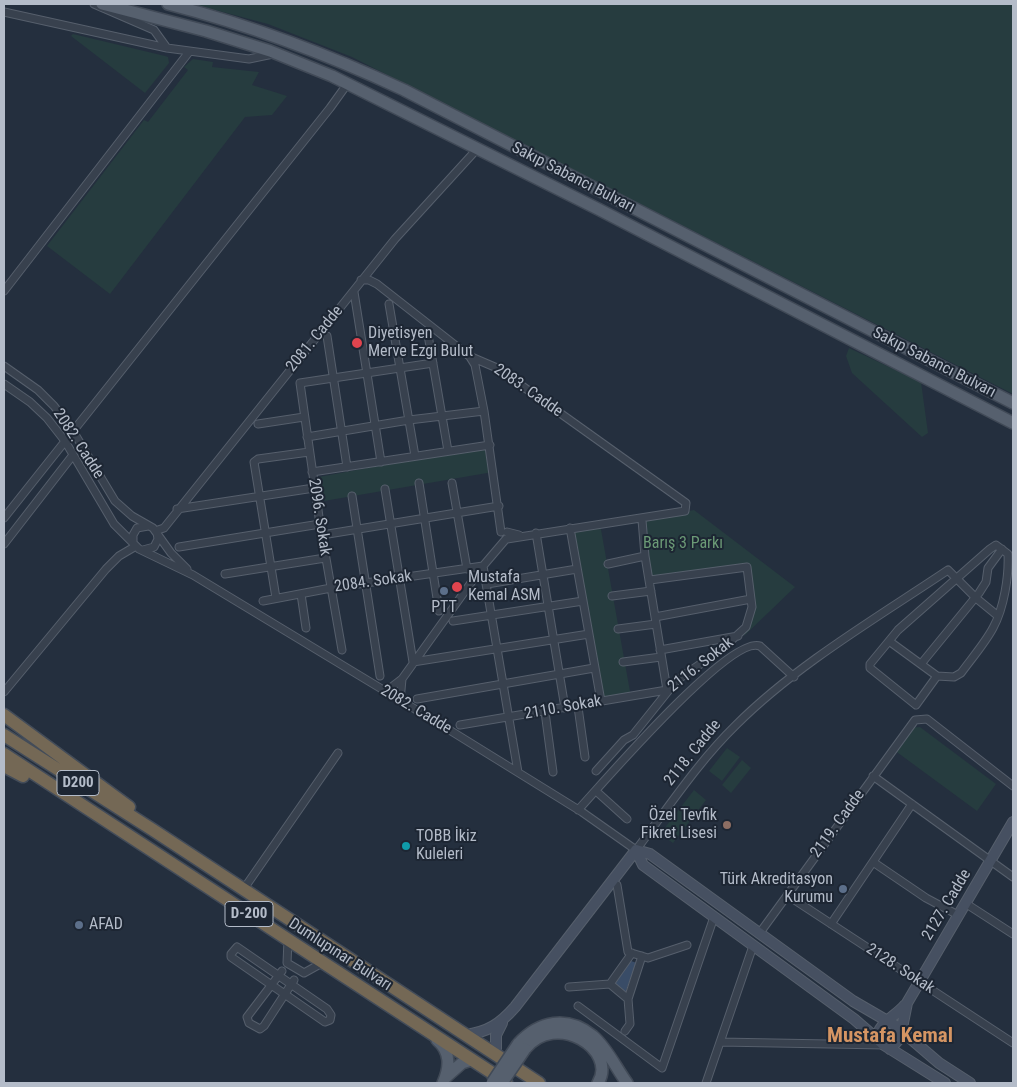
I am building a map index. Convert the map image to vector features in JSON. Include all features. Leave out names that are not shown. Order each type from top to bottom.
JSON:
[{"type":"highway","name":"Dumlupınar Bulvarı","points":[[4,715],[62,760],[114,794],[153,830]]},
{"type":"highway","name":"Dumlupınar Bulvarı","points":[[6,729],[243,890],[539,1083]]},
{"type":"highway","points":[[6,729],[62,760]]},
{"type":"highway","name":"Dumlupınar Bulvarı","points":[[4,754],[508,1083]]},
{"type":"highway","points":[[4,766],[72,800]]},
{"type":"main road","name":"Sakıp Sabancı Bulvarı","points":[[102,4],[206,30],[277,54],[348,83],[1013,423]]},
{"type":"main road","name":"Sakıp Sabancı Bulvarı","points":[[168,4],[283,37],[362,70],[1013,403]]},
{"type":"main road","points":[[502,1083],[529,1032],[555,1022],[576,1026],[592,1036],[602,1046],[627,1083]]},
{"type":"main road","points":[[425,1029],[446,1048],[449,1061],[444,1081]]},
{"type":"main road","points":[[492,1083],[522,1047],[540,1036],[553,1032],[571,1034],[584,1040],[602,1066],[602,1077],[598,1083]]},
{"type":"main road","points":[[444,1081],[457,1067],[471,1060]]},
{"type":"street","points":[[94,4],[154,30],[167,48]]},
{"type":"street","points":[[4,12],[189,52],[249,59],[277,54]]},
{"type":"street","points":[[4,291],[189,52]]},
{"type":"street","points":[[4,518],[348,83]]},
{"type":"street","name":"2081. Cadde","points":[[155,530],[164,528],[354,292],[361,280],[395,239],[478,148]]},
{"type":"street","name":"2083. Cadde","points":[[361,280],[369,280],[377,284],[469,356],[497,368],[686,503],[686,511],[642,520]]},
{"type":"street","points":[[354,292],[381,462]]},
{"type":"street","points":[[390,304],[415,456]]},
{"type":"street","points":[[428,334],[448,451]]},
{"type":"street","points":[[327,336],[347,467]]},
{"type":"street","points":[[385,692],[402,679],[505,535],[475,365],[469,356]]},
{"type":"street","points":[[334,379],[433,363]]},
{"type":"street","name":"2082. Cadde","points":[[4,366],[38,390],[73,431],[115,501],[132,516],[155,530],[171,553],[193,575]]},
{"type":"street","name":"2096. Sokak","points":[[334,379],[300,383],[325,558],[342,650]]},
{"type":"street","name":"2082. Cadde","points":[[4,384],[35,406],[65,440],[114,524],[137,546],[193,575],[518,772],[636,850]]},
{"type":"street","points":[[307,437],[443,415],[484,411]]},
{"type":"street","points":[[258,424],[304,417]]},
{"type":"street","points":[[312,472],[490,445]]},
{"type":"street","points":[[276,598],[254,464],[256,459],[309,452]]},
{"type":"street","points":[[4,544],[73,455]]},
{"type":"street","points":[[419,483],[440,611]]},
{"type":"street","points":[[452,483],[466,569]]},
{"type":"street","points":[[178,509],[314,488]]},
{"type":"street","points":[[385,489],[413,662]]},
{"type":"street","points":[[352,496],[380,676]]},
{"type":"street","points":[[322,534],[499,506]]},
{"type":"street","points":[[505,535],[524,536],[570,528],[642,520],[645,556],[667,690]]},
{"type":"street","points":[[179,547],[320,524]]},
{"type":"street","points":[[137,546],[133,535],[137,528],[149,526]]},
{"type":"street","points":[[570,528],[601,702]]},
{"type":"street","points":[[4,692],[106,569],[119,556],[137,546],[150,549],[156,543],[155,530]]},
{"type":"street","points":[[536,533],[565,708]]},
{"type":"street","points":[[889,641],[937,676],[954,677],[961,672],[993,628],[998,616],[1008,566],[1008,554],[1002,549],[994,546],[898,630],[889,641],[872,662],[870,668],[914,705],[918,704],[937,676]]},
{"type":"street","points":[[922,664],[976,598],[986,582],[988,568],[1002,549]]},
{"type":"street","points":[[608,564],[645,556]]},
{"type":"street","points":[[225,574],[325,558]]},
{"type":"street","points":[[483,566],[488,584],[518,772]]},
{"type":"street","name":"2084. Sokak","points":[[263,601],[331,588],[483,566]]},
{"type":"street","name":"2116. Sokak","points":[[596,771],[624,740],[632,735],[677,680],[739,636],[749,622],[751,599],[747,567],[650,580]]},
{"type":"street","points":[[488,584],[577,568]]},
{"type":"street","name":"2118. Cadde","points":[[504,1020],[541,976],[726,735],[747,714],[841,642],[948,570],[958,579]]},
{"type":"street","points":[[958,579],[976,598],[998,616]]},
{"type":"street","points":[[612,596],[651,591]]},
{"type":"street","points":[[301,594],[306,628]]},
{"type":"street","points":[[618,629],[751,599]]},
{"type":"street","points":[[453,621],[583,601]]},
{"type":"street","points":[[413,662],[589,634]]},
{"type":"street","points":[[623,662],[739,636]]},
{"type":"street","points":[[578,810],[682,697],[709,672],[746,646],[754,644],[760,646],[794,677]]},
{"type":"street","points":[[417,699],[594,668]]},
{"type":"street","points":[[400,701],[402,679]]},
{"type":"street","name":"2110. Sokak","points":[[460,726],[667,690]]},
{"type":"street","points":[[578,706],[585,757]]},
{"type":"street","points":[[545,712],[554,772]]},
{"type":"street","name":"2119. Cadde","points":[[759,934],[872,776],[911,724],[920,718],[927,720],[1013,786]]},
{"type":"street","points":[[243,890],[338,754]]},
{"type":"street","points":[[872,776],[1013,876]]},
{"type":"street","points":[[596,790],[627,819]]},
{"type":"street","points":[[831,924],[912,804]]},
{"type":"street","name":"2127. Cadde","points":[[902,1031],[903,1018],[908,1002],[1013,822]]},
{"type":"street","points":[[636,850],[650,854],[853,1001],[902,1031],[939,1064],[970,1083]]},
{"type":"street","points":[[636,850],[643,865],[854,1019],[884,1044],[945,1083]]},
{"type":"street","points":[[873,862],[926,898],[958,915]]},
{"type":"street","points":[[617,885],[628,952],[648,958],[688,945]]},
{"type":"street","name":"2128. Sokak","points":[[787,895],[1013,1043]]},
{"type":"street","points":[[965,903],[1013,934]]},
{"type":"street","points":[[578,1006],[662,1068],[719,904]]},
{"type":"street","points":[[706,1083],[753,946],[759,934]]},
{"type":"street","points":[[288,940],[287,964],[299,973],[304,973],[322,963]]},
{"type":"street","points":[[698,945],[705,943]]},
{"type":"street","points":[[237,947],[280,973],[327,1009],[331,1015],[330,1020],[325,1022],[231,957],[231,954],[237,947]]},
{"type":"street","points":[[610,984],[632,953]]},
{"type":"street","points":[[625,1031],[630,1024],[628,999],[642,956]]},
{"type":"street","points":[[280,973],[247,1017],[249,1023],[260,1029],[264,1026],[293,982]]},
{"type":"street","points":[[569,986],[610,984],[628,999]]},
{"type":"street","name":"2127. Cadde","points":[[887,1021],[908,1002]]},
{"type":"street","points":[[465,1035],[489,1030],[504,1020]]},
{"type":"street","points":[[496,1056],[496,1035],[504,1020]]},
{"type":"street","points":[[884,1044],[879,1031],[887,1021]]},
{"type":"street","points":[[720,1042],[884,1044],[899,1041],[902,1031]]},
{"type":"green space","points":[[193,4],[1013,4],[1013,394],[352,57],[268,24]]},
{"type":"green space","points":[[73,34],[165,56],[168,57],[169,63],[145,93],[71,36]]},
{"type":"green space","points":[[193,59],[213,62],[212,67],[259,72],[252,85],[287,96],[272,115],[245,117],[110,294],[47,246],[144,120],[148,122],[188,70],[184,67]]},
{"type":"green space","points":[[849,348],[921,382],[928,433],[922,437],[852,373],[846,356]]},
{"type":"green space","points":[[490,445],[493,472],[324,501],[319,477]]},
{"type":"green space","name":"Barış 3 Parkı","points":[[694,510],[795,587],[744,636],[749,622],[747,567],[650,580],[642,520]]},
{"type":"green space","points":[[600,524],[631,697],[601,701],[570,528]]},
{"type":"green space","points":[[920,727],[996,784],[977,811],[894,750],[909,728]]},
{"type":"green space","points":[[727,748],[740,757],[722,781],[709,771]]},
{"type":"green space","points":[[742,760],[751,768],[731,793],[722,785]]},
{"type":"green space","points":[[694,790],[706,800],[673,843],[660,834]]},
{"type":"water","points":[[631,961],[637,963],[625,993],[614,983]]},
{"type":"place","name":"Diyetisyen Merve Ezgi Bulut","points":[[357,343]]},
{"type":"place","name":"Mustafa Kemal ASM","points":[[457,587]]},
{"type":"place","name":"PTT","points":[[444,591]]},
{"type":"place","name":"Özel Tevfik Fikret Lisesi","points":[[727,825]]},
{"type":"place","name":"TOBB İkiz Kuleleri","points":[[406,846]]},
{"type":"place","name":"Türk Akreditasyon Kurumu","points":[[843,889]]},
{"type":"place","name":"AFAD","points":[[79,925]]},
{"type":"district","name":"Mustafa Kemal","points":[[890,1037]]}]
